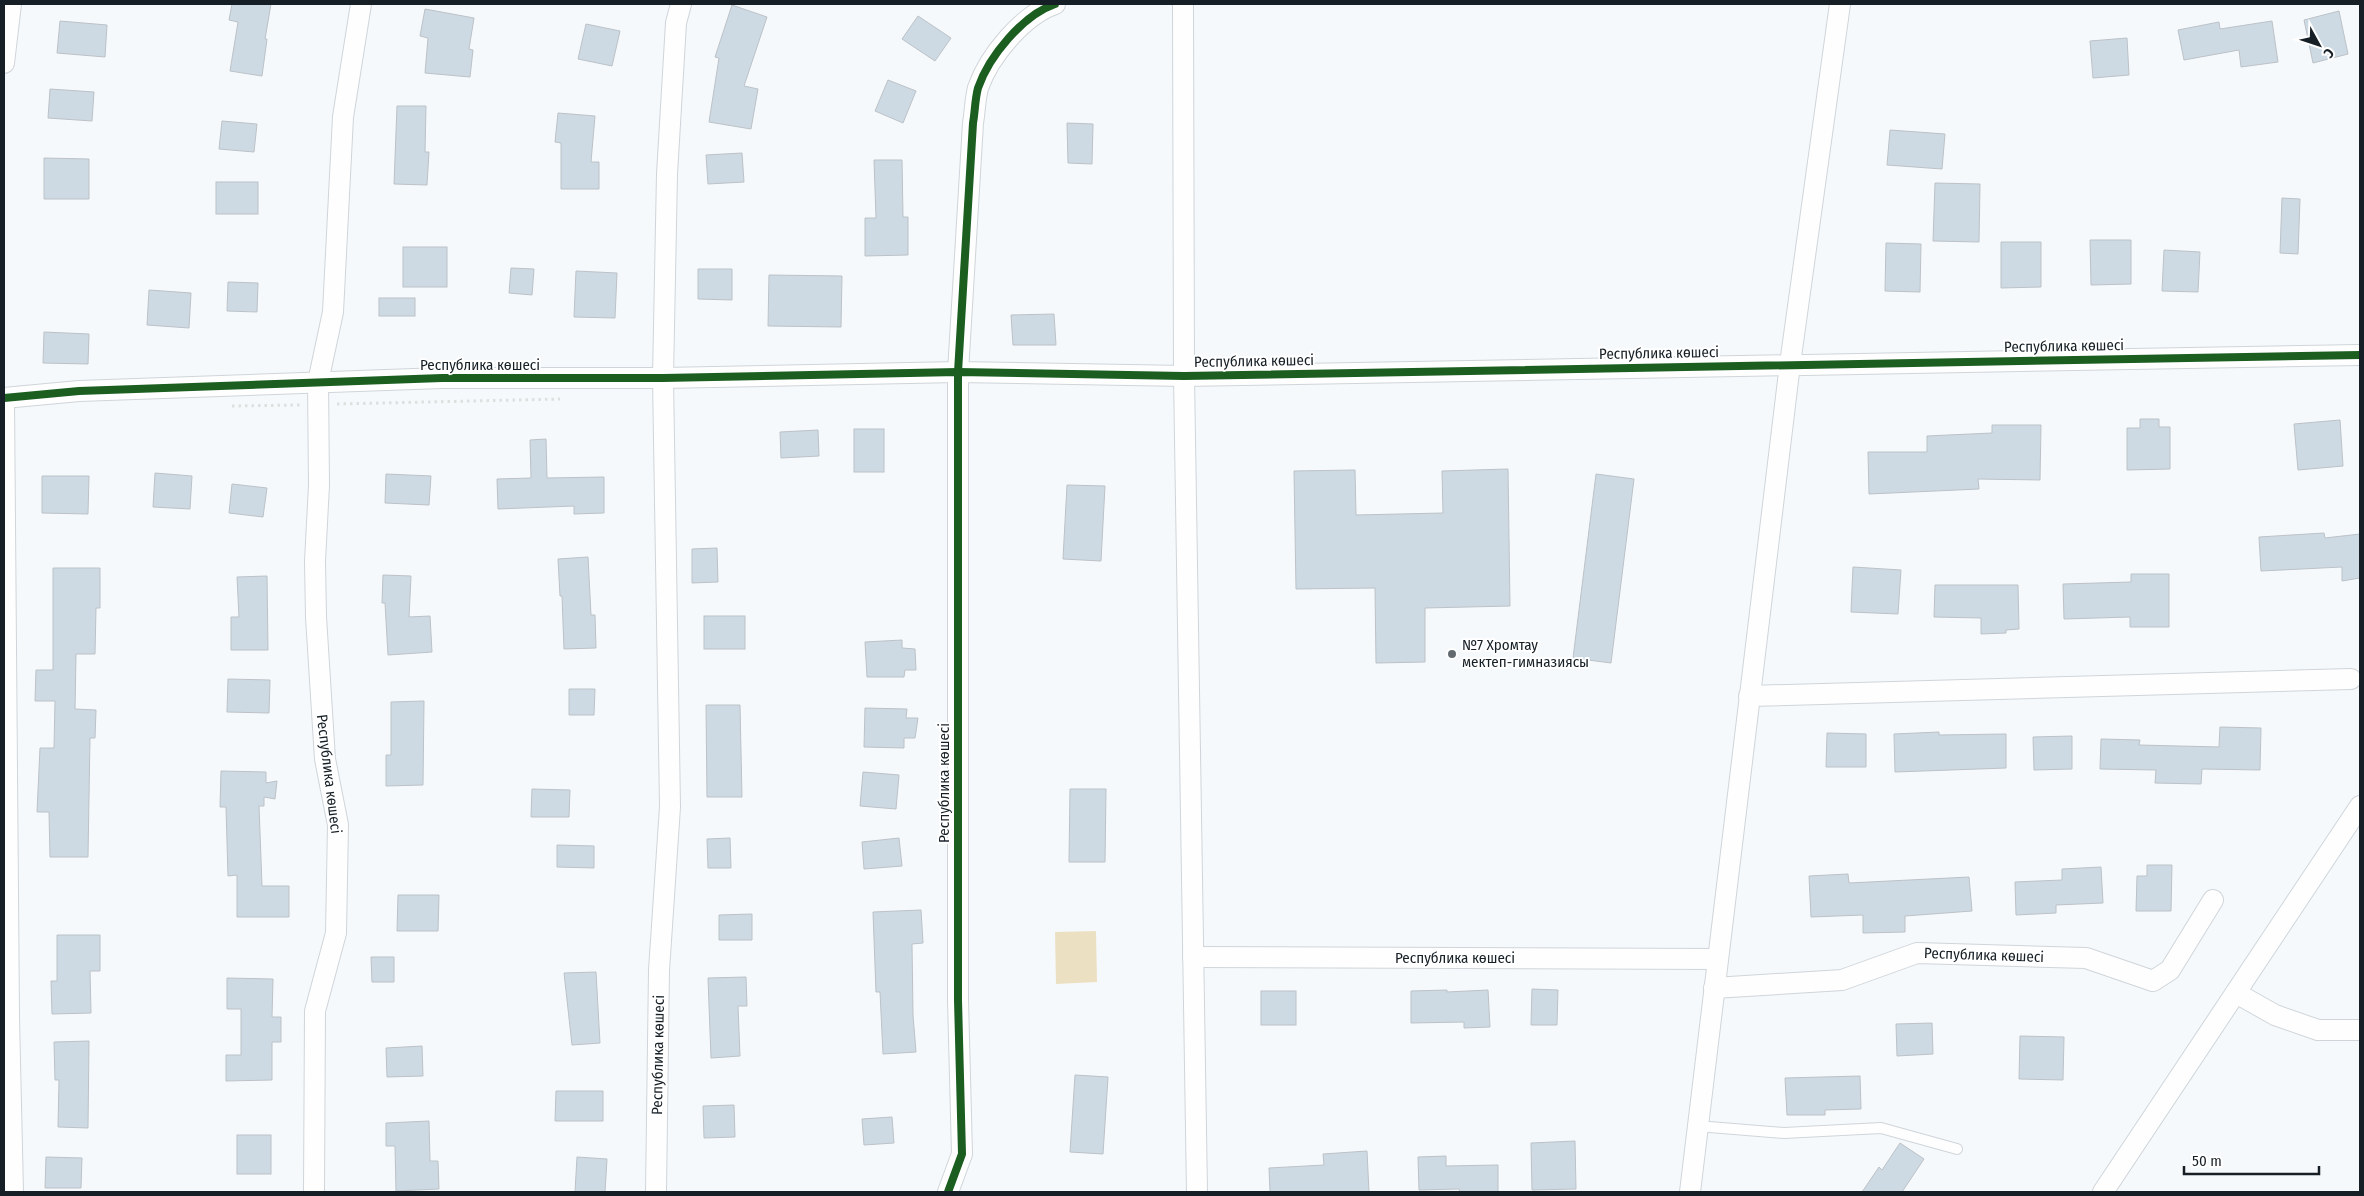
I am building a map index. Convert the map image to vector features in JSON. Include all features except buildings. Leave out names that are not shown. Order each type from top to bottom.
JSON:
[{"type":"street","points":[[4,63],[11,4]]},
{"type":"street","name":"Республика көшесі","points":[[314,1192],[315,1011],[336,933],[338,826],[325,758],[316,618],[315,561],[319,485],[318,382],[333,312],[343,116],[361,4]]},
{"type":"street","name":"Республика көшесі","points":[[656,1192],[659,970],[670,807],[663,378],[667,174],[676,24],[680,4]]},
{"type":"street","name":"Республика көшесі","points":[[948,1192],[962,1154],[958,1000],[958,372],[973,123],[978,89],[992,57],[1043,8],[1055,4]]},
{"type":"street","name":"Республика көшесі","points":[[1183,4],[1184,376],[1197,1192]]},
{"type":"street","points":[[1690,1192],[1790,364],[1840,4]]},
{"type":"street","name":"Республика көшесі","points":[[13,1192],[8,1145],[4,399],[79,391],[442,378],[663,378],[958,372],[1184,376],[2360,355]]},
{"type":"street","points":[[1749,696],[2352,679]]},
{"type":"street","points":[[2103,1192],[2360,806]]},
{"type":"street","name":"Республика көшесі","points":[[1714,988],[1842,980],[1917,953],[2086,958],[2152,980],[2170,970],[2213,900]]},
{"type":"street","name":"Республика көшесі","points":[[1193,957],[1717,958]]},
{"type":"street","points":[[2236,993],[2275,1015],[2318,1030],[2360,1030]]},
{"type":"lane","points":[[1697,1126],[1784,1132],[1881,1128],[1957,1149]]},
{"type":"shaded area","points":[[1096,931],[1097,982],[1056,984],[1055,932]]},
{"type":"cycle path","points":[[948,1192],[962,1154],[958,1000],[958,372],[973,123],[978,88],[990,63],[1019,27],[1043,9],[1055,4]]},
{"type":"cycle path","points":[[4,398],[79,391],[442,378],[663,378],[958,372],[1184,376],[2360,355]]},
{"type":"place","name":"№7 Хромтау мектеп-гимназиясы","points":[[1452,654]]}]
